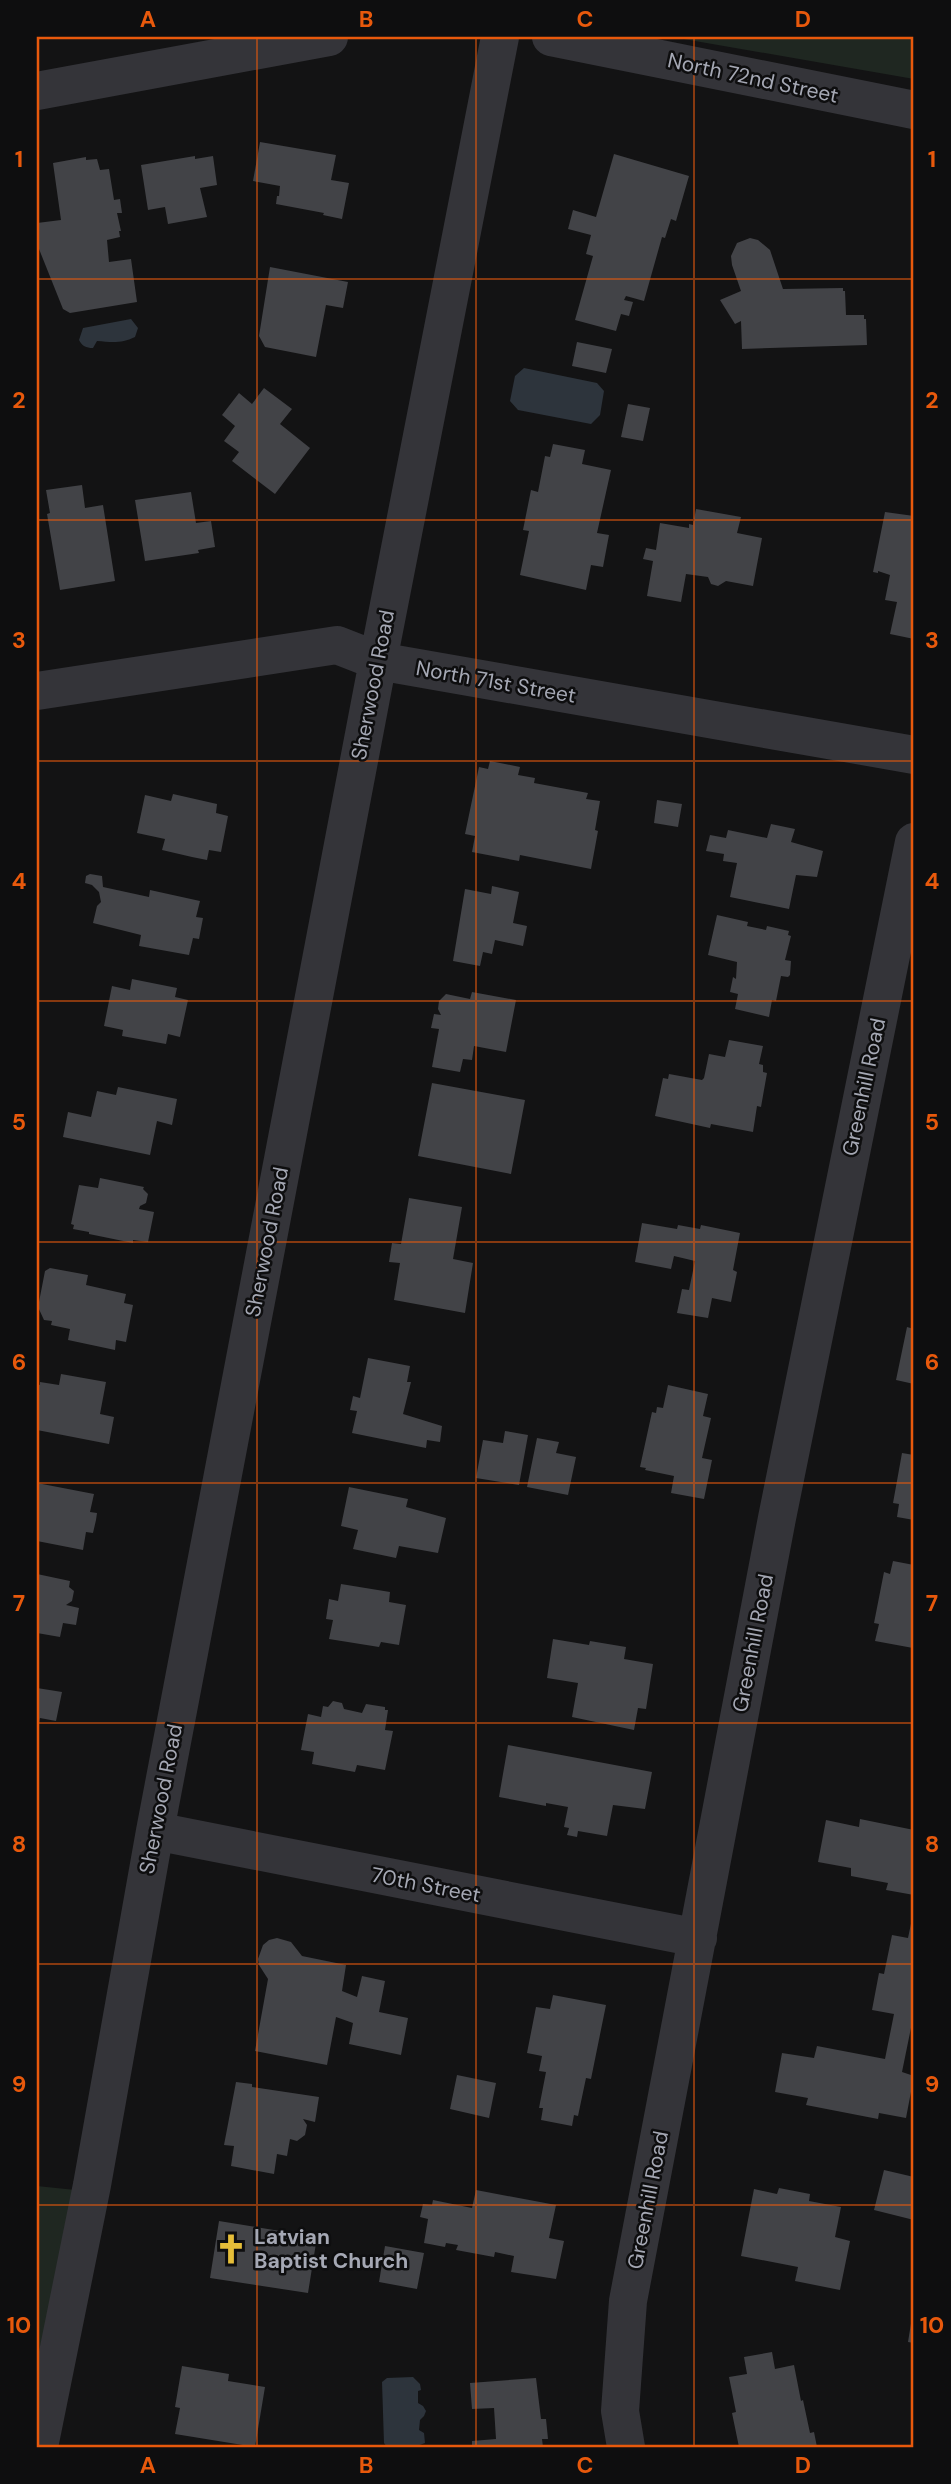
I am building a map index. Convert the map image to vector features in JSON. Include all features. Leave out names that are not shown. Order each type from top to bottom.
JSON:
[{"type":"street","points":[[37,91],[329,37]]},
{"type":"street","name":"Sherwood Road","points":[[39,2447],[92,2185],[155,1831],[500,37]]},
{"type":"street","name":"North 72nd Street","points":[[551,37],[914,110]]},
{"type":"street","name":"North 71st Street","points":[[37,691],[337,645],[378,661],[914,755]]},
{"type":"street","name":"Greenhill Road","points":[[626,2447],[620,2411],[628,2301],[777,1518],[914,842]]},
{"type":"street","name":"70th Street","points":[[155,1831],[698,1938]]},
{"type":"shaded area","points":[[672,37],[914,37],[914,79]]},
{"type":"shaded area","points":[[131,319],[138,328],[135,337],[116,342],[97,341],[93,348],[84,346],[79,340],[83,328]]},
{"type":"shaded area","points":[[524,368],[597,383],[604,391],[600,415],[591,424],[518,410],[510,401],[515,376]]},
{"type":"shaded area","points":[[37,2186],[85,2191],[37,2428]]},
{"type":"shaded area","points":[[413,2377],[420,2384],[418,2403],[426,2411],[420,2420],[419,2430],[424,2433],[425,2443],[417,2446],[387,2447],[384,2443],[382,2382],[387,2378]]},
{"type":"building","points":[[260,142],[336,155],[331,180],[349,183],[342,219],[276,204],[280,186],[253,181]]},
{"type":"building","points":[[614,154],[689,176],[676,221],[671,219],[665,238],[662,237],[644,301],[626,296],[624,300],[633,302],[629,316],[621,314],[616,331],[575,320],[593,256],[586,254],[591,235],[568,229],[573,210],[596,217]]},
{"type":"building","points":[[195,156],[195,159],[213,156],[217,185],[200,188],[207,217],[168,224],[165,207],[148,210],[141,165]]},
{"type":"building","points":[[86,157],[86,160],[97,159],[100,170],[109,169],[114,200],[120,199],[122,213],[117,213],[120,237],[107,240],[109,262],[131,259],[137,302],[70,313],[63,309],[37,244],[37,223],[61,220],[53,163]]},
{"type":"building","points":[[750,238],[758,240],[770,250],[783,289],[843,288],[846,315],[864,315],[866,319],[867,345],[742,349],[741,321],[735,324],[720,300],[741,291],[731,256],[737,243]]},
{"type":"building","points":[[270,267],[348,282],[343,308],[326,305],[316,357],[265,347],[259,336]]},
{"type":"building","points":[[577,342],[612,349],[606,373],[572,366]]},
{"type":"building","points":[[264,388],[292,409],[280,424],[310,448],[275,494],[232,461],[239,452],[224,441],[235,426],[222,415],[239,393],[252,404]]},
{"type":"building","points":[[628,404],[650,408],[643,441],[621,437]]},
{"type":"building","points":[[553,444],[585,450],[582,464],[611,470],[597,533],[609,535],[603,567],[591,565],[586,590],[520,575],[529,531],[523,530],[531,490],[538,492],[545,456],[550,457]]},
{"type":"building","points":[[82,485],[85,508],[103,505],[115,581],[60,590],[47,514],[50,513],[46,490]]},
{"type":"building","points":[[191,492],[196,523],[211,521],[215,547],[198,550],[199,553],[145,561],[135,500]]},
{"type":"building","points":[[696,509],[741,517],[737,533],[762,538],[753,586],[726,581],[718,586],[711,584],[708,577],[686,574],[681,602],[647,596],[653,561],[643,559],[646,548],[656,550],[660,523],[689,528],[689,524],[693,525]]},
{"type":"building","points":[[885,512],[914,516],[914,639],[890,634],[897,602],[885,600],[890,575],[873,572]]},
{"type":"building","points":[[490,761],[520,767],[518,775],[535,778],[534,783],[588,793],[586,799],[600,801],[591,869],[520,855],[519,861],[472,852],[475,836],[465,834],[479,767],[488,769]]},
{"type":"building","points":[[173,794],[217,804],[216,813],[228,816],[221,852],[209,850],[207,860],[192,857],[162,850],[165,839],[137,833],[145,795],[171,801]]},
{"type":"building","points":[[657,800],[682,804],[678,827],[654,823]]},
{"type":"building","points":[[771,824],[795,829],[791,842],[823,851],[817,877],[796,875],[789,909],[730,897],[737,863],[723,861],[724,854],[706,851],[710,835],[726,838],[728,830],[767,838]]},
{"type":"building","points":[[86,876],[102,876],[103,887],[149,897],[150,890],[200,901],[196,917],[203,918],[199,939],[193,938],[189,955],[139,946],[141,935],[93,923],[97,906],[101,902],[99,892],[92,885],[85,883]]},
{"type":"building","points":[[492,886],[519,892],[513,923],[527,926],[523,946],[495,940],[492,954],[483,952],[480,966],[453,961],[465,889],[491,894]]},
{"type":"building","points":[[717,915],[748,922],[747,926],[766,930],[767,926],[789,931],[788,935],[791,936],[785,960],[791,961],[790,975],[781,976],[776,1001],[772,1000],[769,1017],[735,1009],[738,994],[730,992],[733,977],[736,979],[737,962],[708,955]]},
{"type":"building","points":[[132,979],[177,988],[175,997],[188,1000],[180,1037],[168,1034],[166,1044],[122,1036],[123,1030],[104,1026],[112,986],[130,990]]},
{"type":"building","points":[[472,992],[516,1000],[506,1052],[474,1046],[472,1060],[463,1059],[460,1072],[432,1067],[439,1029],[431,1028],[434,1014],[441,1015],[438,1009],[439,1001],[446,994],[470,999]]},
{"type":"building","points":[[729,1040],[763,1046],[759,1064],[763,1065],[763,1072],[767,1073],[761,1107],[757,1106],[753,1132],[711,1124],[710,1128],[655,1116],[663,1078],[668,1079],[669,1074],[702,1080],[709,1054],[725,1057]]},
{"type":"building","points":[[432,1083],[525,1100],[511,1174],[418,1156]]},
{"type":"building","points":[[118,1087],[177,1099],[172,1125],[157,1121],[150,1155],[63,1137],[68,1112],[91,1117],[97,1091],[116,1095]]},
{"type":"building","points":[[100,1178],[144,1187],[148,1194],[146,1203],[139,1209],[154,1212],[148,1242],[133,1240],[133,1243],[73,1229],[74,1225],[71,1224],[79,1185],[98,1188]]},
{"type":"building","points":[[409,1198],[462,1207],[453,1259],[473,1263],[465,1313],[394,1300],[400,1263],[389,1262],[392,1243],[401,1244]]},
{"type":"building","points":[[642,1223],[677,1229],[678,1225],[700,1229],[701,1225],[740,1233],[733,1270],[737,1272],[731,1302],[712,1298],[708,1318],[677,1313],[682,1289],[689,1290],[695,1261],[674,1256],[671,1269],[635,1262]]},
{"type":"building","points":[[50,1268],[88,1275],[86,1285],[126,1294],[124,1303],[133,1305],[126,1342],[116,1340],[115,1350],[68,1340],[70,1329],[51,1325],[52,1321],[44,1320],[38,1307],[45,1271]]},
{"type":"building","points":[[907,1327],[914,1329],[914,1384],[896,1380]]},
{"type":"building","points":[[368,1358],[410,1366],[407,1382],[411,1382],[403,1414],[442,1426],[440,1442],[427,1440],[426,1448],[352,1433],[357,1411],[350,1410],[353,1396],[360,1398]]},
{"type":"building","points":[[61,1374],[106,1382],[100,1414],[114,1417],[109,1444],[37,1430],[37,1384],[40,1385],[40,1382],[59,1385]]},
{"type":"building","points":[[668,1385],[708,1394],[703,1416],[711,1418],[702,1458],[712,1460],[704,1499],[671,1493],[674,1476],[640,1467],[652,1412],[656,1413],[657,1407],[663,1408]]},
{"type":"building","points":[[505,1431],[528,1435],[519,1485],[476,1478],[483,1440],[503,1443]]},
{"type":"building","points":[[537,1438],[559,1442],[556,1453],[576,1457],[568,1495],[527,1487]]},
{"type":"building","points":[[902,1453],[914,1455],[914,1520],[897,1517],[899,1504],[893,1503]]},
{"type":"building","points":[[37,1483],[94,1494],[90,1512],[97,1513],[96,1520],[93,1533],[86,1532],[83,1550],[37,1541]]},
{"type":"building","points":[[349,1487],[408,1499],[406,1507],[446,1518],[438,1553],[399,1546],[396,1558],[353,1549],[358,1530],[341,1526]]},
{"type":"building","points":[[893,1561],[914,1565],[913,1648],[875,1641],[879,1624],[874,1623],[884,1572],[890,1574]]},
{"type":"building","points":[[37,1574],[70,1581],[69,1587],[74,1591],[72,1601],[66,1605],[79,1608],[76,1625],[63,1623],[60,1637],[37,1633]]},
{"type":"building","points":[[341,1584],[390,1592],[389,1602],[406,1605],[399,1645],[381,1642],[379,1647],[329,1639],[333,1620],[326,1619],[329,1599],[338,1601]]},
{"type":"building","points":[[553,1639],[626,1647],[624,1659],[653,1664],[646,1709],[638,1708],[634,1730],[572,1717],[578,1683],[547,1678]]},
{"type":"building","points":[[37,1688],[62,1692],[56,1721],[40,1718],[38,1730]]},
{"type":"building","points":[[333,1701],[342,1703],[344,1709],[362,1713],[366,1704],[385,1707],[385,1710],[388,1710],[385,1730],[393,1731],[385,1770],[357,1765],[355,1772],[312,1764],[314,1752],[301,1750],[308,1714],[321,1717],[323,1706],[328,1707]]},
{"type":"building","points":[[508,1745],[652,1772],[645,1809],[613,1805],[607,1836],[578,1831],[577,1837],[567,1835],[569,1828],[564,1827],[568,1807],[546,1803],[546,1806],[499,1797]]},
{"type":"building","points":[[860,1819],[914,1830],[914,1895],[886,1890],[888,1883],[851,1876],[851,1868],[818,1862],[826,1820],[859,1827]]},
{"type":"building","points":[[913,1914],[914,2013],[902,2072],[914,2076],[906,2118],[879,2113],[878,2119],[806,2105],[808,2098],[775,2092],[782,2053],[814,2058],[817,2046],[885,2059],[894,2014],[872,2010],[879,1973],[884,1974],[892,1935],[908,1938]]},
{"type":"building","points":[[277,1938],[291,1942],[302,1956],[346,1965],[342,1991],[357,1997],[362,1976],[385,1981],[379,2012],[408,2018],[401,2055],[349,2044],[353,2023],[336,2017],[327,2065],[255,2051],[268,1979],[258,1959],[263,1945]]},
{"type":"building","points":[[553,1995],[606,2005],[591,2079],[586,2078],[578,2116],[574,2115],[572,2126],[541,2120],[543,2108],[539,2108],[546,2072],[539,2071],[542,2056],[527,2053],[536,2007],[550,2009]]},
{"type":"building","points":[[457,2075],[496,2083],[489,2118],[450,2109]]},
{"type":"building","points":[[236,2082],[319,2097],[315,2122],[303,2119],[307,2125],[305,2135],[297,2141],[290,2139],[287,2156],[277,2154],[274,2174],[231,2166],[234,2146],[224,2145]]},
{"type":"building","points":[[884,2170],[914,2177],[914,2220],[874,2210]]},
{"type":"building","points":[[779,2188],[810,2194],[809,2201],[841,2207],[835,2237],[850,2241],[840,2290],[795,2281],[798,2267],[741,2256],[754,2189],[777,2194]]},
{"type":"building","points":[[476,2190],[556,2205],[549,2238],[564,2241],[556,2279],[511,2272],[514,2256],[495,2252],[494,2257],[456,2250],[458,2245],[446,2243],[445,2247],[424,2243],[428,2219],[420,2217],[423,2204],[432,2205],[433,2200],[472,2208]]},
{"type":"building","points":[[219,2221],[317,2237],[308,2293],[210,2278]]},
{"type":"building","points":[[385,2246],[424,2253],[417,2289],[379,2282]]},
{"type":"building","points":[[914,2311],[914,2343],[908,2342]]},
{"type":"building","points":[[772,2352],[775,2369],[794,2365],[801,2401],[803,2400],[810,2433],[814,2432],[817,2447],[739,2447],[732,2413],[736,2412],[729,2377],[747,2374],[744,2357]]},
{"type":"building","points":[[182,2366],[229,2374],[228,2381],[265,2387],[255,2447],[175,2434],[180,2408],[175,2407]]},
{"type":"building","points":[[536,2378],[541,2419],[546,2419],[548,2439],[542,2439],[543,2447],[472,2447],[472,2441],[496,2439],[494,2408],[472,2409],[470,2383]]},
{"type":"place","name":"Latvian Baptist Church","points":[[231,2249]]}]
